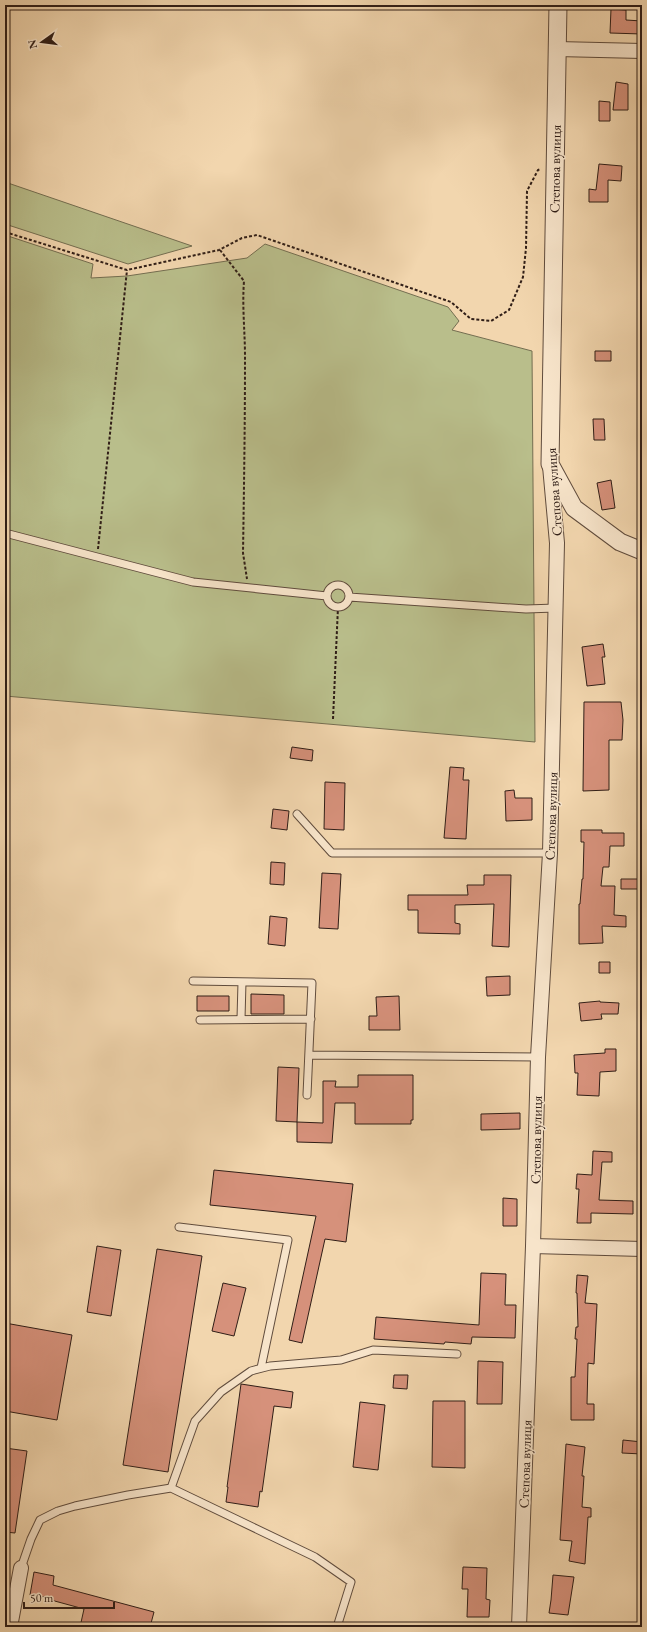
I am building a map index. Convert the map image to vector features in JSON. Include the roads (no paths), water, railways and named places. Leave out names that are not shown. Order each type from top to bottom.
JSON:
[{"type":"street","name":"Степова вулиця","points":[[519,1627],[533,1246],[538,1057],[550,853],[556,608],[557,543],[550,464],[558,5]]},
{"type":"street","points":[[557,49],[642,51]]},
{"type":"street","points":[[550,464],[574,508],[620,542],[642,551]]},
{"type":"street","points":[[533,1246],[642,1250]]},
{"type":"street","points":[[8,1625],[21,1568]]},
{"type":"lane","points":[[5,533],[193,582],[327,596]]},
{"type":"lane","points":[[338,585],[346,588],[349,597],[346,604],[338,607],[330,604],[327,596],[330,588],[338,585]]},
{"type":"lane","points":[[349,597],[526,609],[556,608]]},
{"type":"lane","points":[[297,814],[332,853],[550,853]]},
{"type":"lane","points":[[193,981],[312,983],[307,1095]]},
{"type":"lane","points":[[242,982],[242,1019]]},
{"type":"lane","points":[[200,1020],[311,1019]]},
{"type":"lane","points":[[309,1056],[538,1057]]},
{"type":"lane","points":[[179,1227],[288,1240],[261,1368]]},
{"type":"lane","points":[[171,1488],[195,1421],[221,1392],[251,1371],[270,1366],[341,1360],[372,1350],[457,1354]]},
{"type":"lane","points":[[21,1568],[31,1538],[40,1520],[58,1511],[75,1506],[171,1488],[315,1557],[351,1582],[337,1627]]}]
